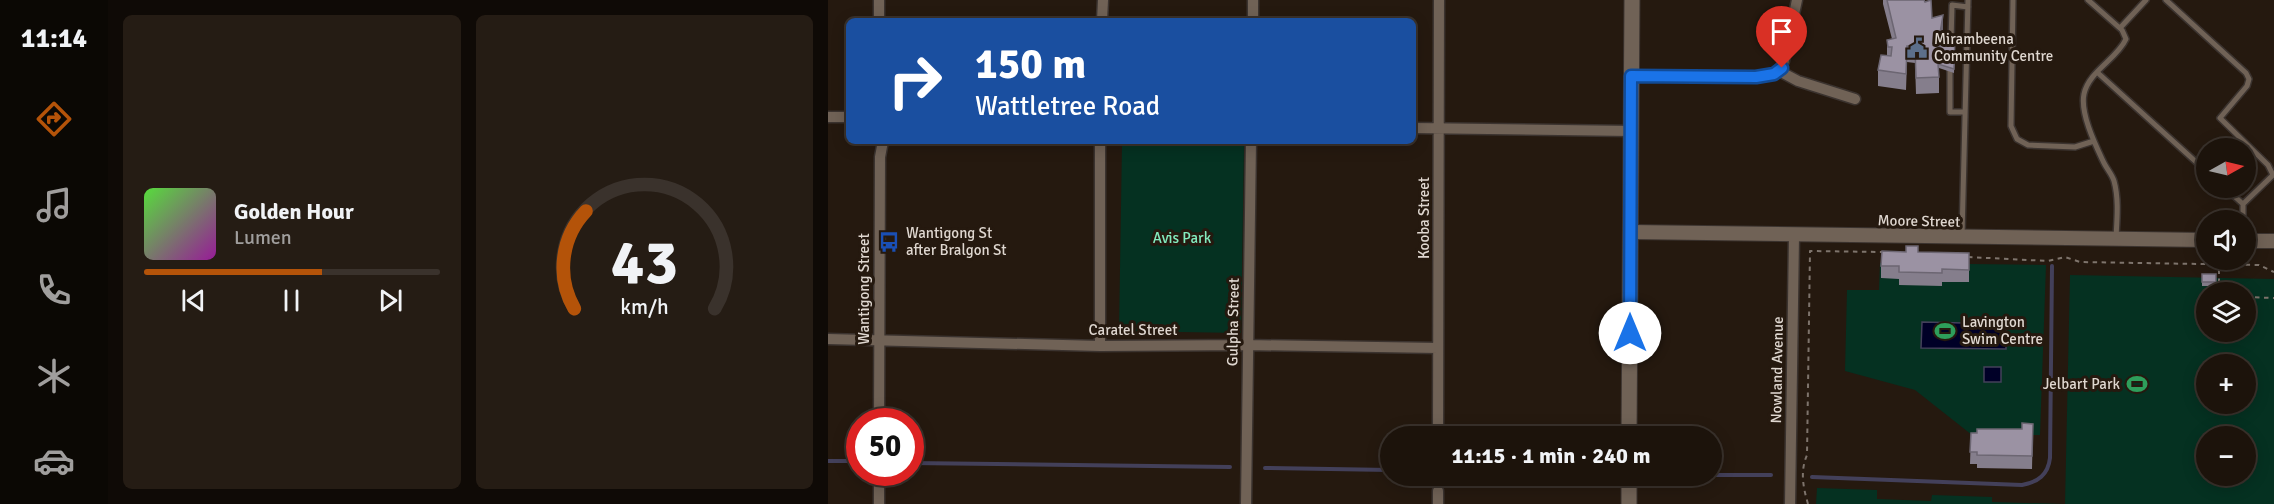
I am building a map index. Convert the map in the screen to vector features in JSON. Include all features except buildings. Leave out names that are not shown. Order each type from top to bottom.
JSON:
[{"type":"main road","points":[[1629,426],[1632,0]]},
{"type":"main road","points":[[1629,486],[1629,504]]},
{"type":"street","points":[[879,0],[879,18]]},
{"type":"street","points":[[1102,0],[1102,18]]},
{"type":"street","points":[[1253,0],[1253,18]]},
{"type":"street","name":"Kooba Street","points":[[1438,426],[1439,0]]},
{"type":"street","points":[[1631,76],[1756,77],[1767,76],[1779,71],[1787,54],[1797,0]]},
{"type":"street","points":[[1779,71],[1798,81],[1855,99]]},
{"type":"street","points":[[828,117],[846,117]]},
{"type":"street","points":[[1416,128],[1631,131]]},
{"type":"street","name":"Wantigong Street","points":[[877,144],[880,157]]},
{"type":"street","name":"Wantigong Street","points":[[879,408],[880,157],[882,144]]},
{"type":"street","points":[[1100,144],[1100,346]]},
{"type":"street","name":"Gulpha Street","points":[[1246,504],[1251,144]]},
{"type":"street","name":"Moore Street","points":[[1631,232],[2196,240]]},
{"type":"street","name":"Nowland Avenue","points":[[1790,504],[1794,236]]},
{"type":"street","points":[[2256,241],[2274,241]]},
{"type":"street","name":"Caratel Street","points":[[828,339],[1100,346],[1247,345],[1438,348]]},
{"type":"street","points":[[879,486],[879,504]]},
{"type":"street","points":[[1438,491],[1438,504]]},
{"type":"lane","points":[[2013,0],[2011,126],[2014,135],[2020,142],[2028,145],[2075,147],[2094,141]]},
{"type":"lane","points":[[2088,0],[2120,28],[2126,39],[2088,84],[2084,94],[2087,120],[2094,141],[2115,184],[2116,239]]},
{"type":"lane","points":[[2120,28],[2146,0]]},
{"type":"lane","points":[[2166,0],[2246,73],[2249,79],[2247,86],[2220,118],[2268,165],[2274,175],[2243,204],[2243,210]]},
{"type":"lane","points":[[1951,53],[1952,5],[1968,3],[1962,238]]},
{"type":"lane","points":[[1950,65],[1950,112],[1965,112]]},
{"type":"lane","points":[[2098,73],[2196,162]]},
{"type":"lane","points":[[2236,198],[2243,204]]},
{"type":"path","points":[[1808,504],[1803,483],[1803,465],[1807,455],[1810,251],[1883,252]]},
{"type":"path","points":[[1967,257],[2048,261],[2065,256],[2080,262],[2196,264]]},
{"type":"path","points":[[2256,265],[2274,272]]},
{"type":"path","points":[[2256,297],[2274,298]]},
{"type":"green space","name":"Avis Park","points":[[1122,144],[1244,146],[1241,333],[1119,331]]},
{"type":"green space","name":"Lavington Swim Centre","points":[[1880,263],[2046,265],[2040,435],[1972,435],[1915,390],[1845,371],[1847,290],[1879,290]]},
{"type":"green space","name":"Jelbart Park","points":[[2070,275],[2274,279],[2274,504],[2065,504]]},
{"type":"green space","points":[[1817,488],[1877,490],[1877,499],[1931,501],[1932,495],[1992,497],[1992,502],[2065,504],[1816,504]]},
{"type":"water","points":[[1922,322],[2006,324],[2006,349],[1921,348]]},
{"type":"water","points":[[1984,367],[2001,367],[2001,382],[1984,382]]},
{"type":"waterway","points":[[1812,477],[2022,485],[2041,477],[2047,469],[2050,458],[2052,266]]},
{"type":"waterway","points":[[828,461],[846,461]]},
{"type":"waterway","points":[[924,463],[1230,467]]},
{"type":"waterway","points":[[1265,468],[1380,470]]},
{"type":"waterway","points":[[1722,475],[1771,475]]},
{"type":"place","name":"Mirambeena Community Centre","points":[[1917,48]]},
{"type":"place","name":"Wantigong St after Bralgon St","points":[[889,242]]},
{"type":"place","name":"Lavington Swim Centre","points":[[1945,331]]},
{"type":"place","name":"Jelbart Park","points":[[2137,384]]},
{"type":"route","points":[[1630,333],[1631,76],[1756,77],[1774,74],[1782,68]]}]
